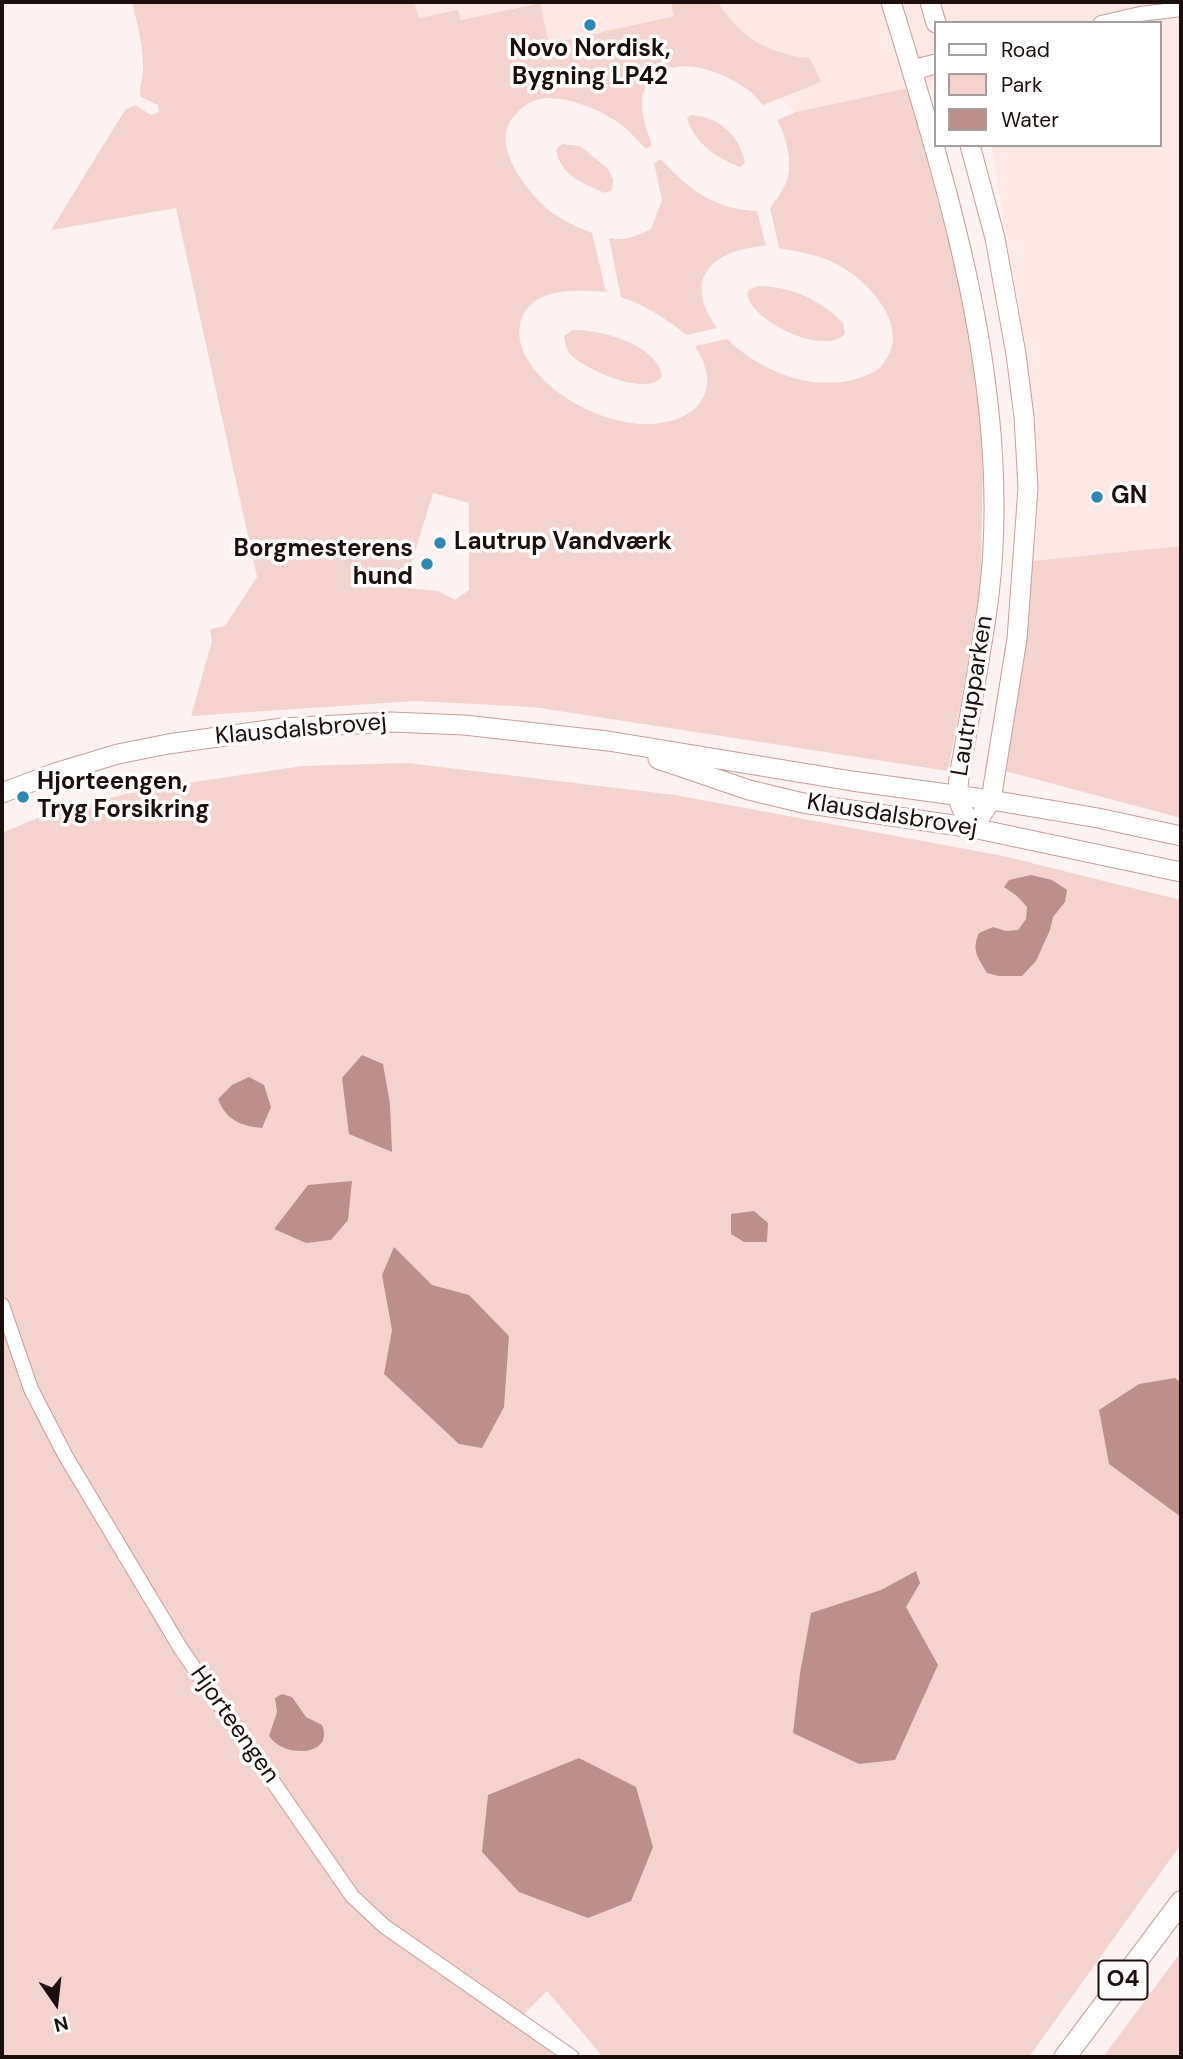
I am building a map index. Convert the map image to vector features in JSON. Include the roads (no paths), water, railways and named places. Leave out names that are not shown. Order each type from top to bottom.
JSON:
[{"type":"main road","name":"O4","points":[[1065,2057],[1181,1902]]},
{"type":"street","name":"Lautrupparken","points":[[891,2],[965,270],[986,388],[994,470],[993,544],[988,596],[957,796],[973,828]]},
{"type":"street","points":[[930,2],[935,21]]},
{"type":"street","points":[[1110,21],[1181,9]]},
{"type":"street","points":[[912,71],[934,65]]},
{"type":"street","name":"Lautrupparken","points":[[971,147],[995,239],[1016,354],[1024,416],[1028,488],[1017,639],[990,800],[973,828]]},
{"type":"street","name":"Klausdalsbrovej","points":[[2,793],[118,754],[283,727],[391,722],[464,725],[608,741],[990,800],[1098,818],[1181,836]]},
{"type":"street","name":"Klausdalsbrovej","points":[[608,741],[749,790],[803,803],[973,828],[1181,872]]},
{"type":"street","name":"Hjorteengen","points":[[2,1305],[31,1389],[72,1466],[181,1649],[352,1896],[384,1926],[572,2057]]},
{"type":"water","points":[[1031,875],[1052,880],[1067,890],[1065,902],[1053,917],[1036,961],[1022,976],[987,973],[976,949],[979,933],[993,927],[1006,931],[1018,930],[1026,919],[1027,907],[1004,887],[1009,880]]},
{"type":"water","points":[[362,1055],[383,1064],[390,1104],[392,1152],[349,1134],[342,1078]]},
{"type":"water","points":[[249,1077],[264,1085],[271,1107],[262,1128],[235,1121],[225,1112],[218,1099],[232,1085]]},
{"type":"water","points":[[352,1181],[348,1220],[331,1240],[306,1243],[274,1229],[308,1185]]},
{"type":"water","points":[[754,1211],[768,1223],[767,1242],[744,1242],[731,1234],[731,1214]]},
{"type":"water","points":[[394,1247],[432,1285],[469,1295],[509,1336],[504,1407],[482,1448],[459,1444],[384,1374],[392,1330],[382,1275]]},
{"type":"water","points":[[1175,1378],[1181,1382],[1181,1517],[1109,1464],[1099,1410],[1139,1384]]},
{"type":"water","points":[[916,1571],[920,1583],[906,1607],[938,1665],[895,1760],[859,1764],[793,1733],[811,1613],[881,1590]]},
{"type":"water","points":[[282,1694],[292,1697],[306,1717],[322,1725],[324,1735],[315,1748],[296,1751],[276,1743],[269,1736],[277,1712],[275,1698]]},
{"type":"water","points":[[579,1758],[636,1787],[653,1847],[631,1901],[588,1918],[519,1892],[482,1852],[488,1795]]},
{"type":"place","name":"Novo Nordisk, Bygning LP42","points":[[590,25]]},
{"type":"place","name":"GN","points":[[1097,497]]},
{"type":"place","name":"Lautrup Vandværk","points":[[440,543]]},
{"type":"place","name":"Borgmesterens hund","points":[[427,564]]},
{"type":"place","name":"Hjorteengen, Tryg Forsikring","points":[[23,797]]}]
